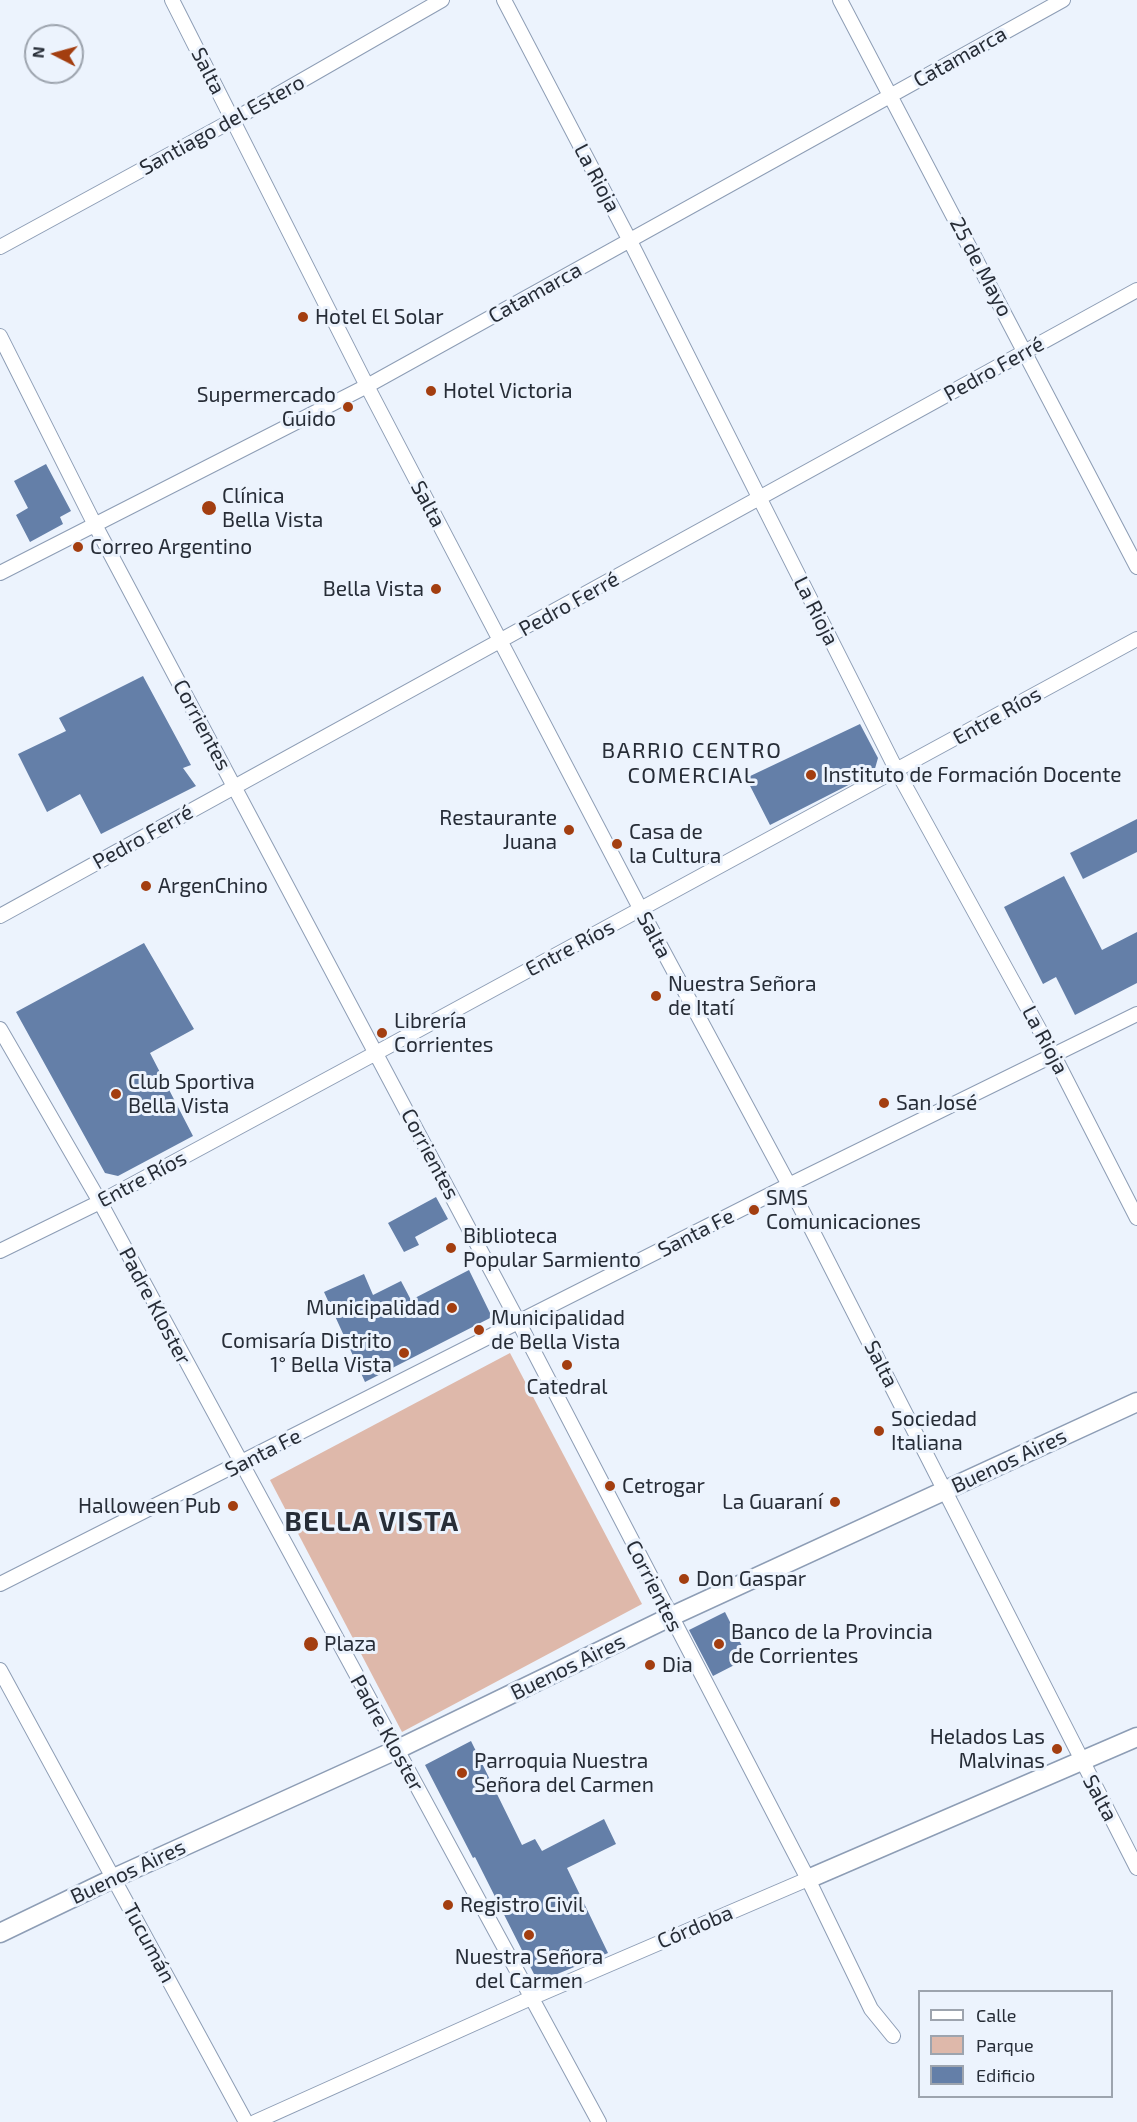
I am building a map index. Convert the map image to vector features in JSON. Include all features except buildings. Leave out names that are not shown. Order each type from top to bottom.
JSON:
[{"type":"street","name":"Salta","points":[[172,0],[367,386],[500,642],[789,1185],[1137,1868]]},
{"type":"street","name":"Santiago del Estero","points":[[0,247],[233,120],[442,0]]},
{"type":"street","name":"La Rioja","points":[[504,0],[630,241],[897,771],[1054,1056],[1137,1218]]},
{"type":"street","name":"25 de Mayo","points":[[840,0],[1137,567]]},
{"type":"street","name":"Catamarca","points":[[0,573],[94,523],[367,386],[1063,0]]},
{"type":"street","name":"Pedro Ferré","points":[[0,916],[1137,290]]},
{"type":"street","name":"Corrientes","points":[[0,336],[94,523],[519,1323],[808,1879],[871,2009],[893,2036]]},
{"type":"street","name":"Entre Ríos","points":[[0,1251],[99,1202],[376,1053],[1137,639]]},
{"type":"street","name":"Santa Fe","points":[[0,1584],[241,1465],[789,1185],[1137,1014]]},
{"type":"street","name":"Padre Kloster","points":[[0,1029],[99,1202],[599,2122]]},
{"type":"street","name":"Buenos Aires","points":[[0,1933],[114,1878],[396,1750],[670,1617],[1137,1402]]},
{"type":"street","name":"Tucumán","points":[[0,1670],[246,2122]]},
{"type":"street","name":"Córdoba","points":[[255,2122],[531,1998],[1137,1737]]},
{"type":"green space","points":[[510,1353],[642,1604],[402,1732],[270,1480]]},
{"type":"place","name":"Hotel El Solar","points":[[303,317]]},
{"type":"place","name":"Hotel Victoria","points":[[431,391]]},
{"type":"place","name":"Supermercado Guido","points":[[348,407]]},
{"type":"place","name":"Clínica Bella Vista","points":[[209,508]]},
{"type":"place","name":"Correo Argentino","points":[[78,547]]},
{"type":"place","name":"Bella Vista","points":[[436,589]]},
{"type":"place","name":"Instituto de Formación Docente","points":[[811,775]]},
{"type":"place","name":"Restaurante Juana","points":[[569,830]]},
{"type":"place","name":"Casa de la Cultura","points":[[617,844]]},
{"type":"place","name":"ArgenChino","points":[[146,886]]},
{"type":"place","name":"Nuestra Señora de Itatí","points":[[656,996]]},
{"type":"place","name":"Librería Corrientes","points":[[382,1033]]},
{"type":"place","name":"Club Sportiva Bella Vista","points":[[116,1094]]},
{"type":"place","name":"San José","points":[[884,1103]]},
{"type":"place","name":"SMS Comunicaciones","points":[[754,1210]]},
{"type":"place","name":"Biblioteca Popular Sarmiento","points":[[451,1248]]},
{"type":"place","name":"Municipalidad","points":[[452,1308]]},
{"type":"place","name":"Municipalidad de Bella Vista","points":[[479,1330]]},
{"type":"place","name":"Comisaría Distrito 1° Bella Vista","points":[[404,1353]]},
{"type":"place","name":"Catedral","points":[[567,1365]]},
{"type":"place","name":"Sociedad Italiana","points":[[879,1431]]},
{"type":"place","name":"Cetrogar","points":[[610,1486]]},
{"type":"place","name":"La Guaraní","points":[[835,1502]]},
{"type":"place","name":"Halloween Pub","points":[[233,1506]]},
{"type":"place","name":"Don Gaspar","points":[[684,1579]]},
{"type":"place","name":"Plaza","points":[[311,1644]]},
{"type":"place","name":"Banco de la Provincia de Corrientes","points":[[719,1644]]},
{"type":"place","name":"Dia","points":[[650,1665]]},
{"type":"place","name":"Helados Las Malvinas","points":[[1057,1749]]},
{"type":"place","name":"Parroquia Nuestra Señora del Carmen","points":[[462,1773]]},
{"type":"place","name":"Registro Civil","points":[[448,1905]]},
{"type":"place","name":"Nuestra Señora del Carmen","points":[[529,1935]]},
{"type":"district","name":"BARRIO CENTRO COMERCIAL","points":[[692,764]]},
{"type":"district","name":"BELLA VISTA","points":[[372,1522]]}]
